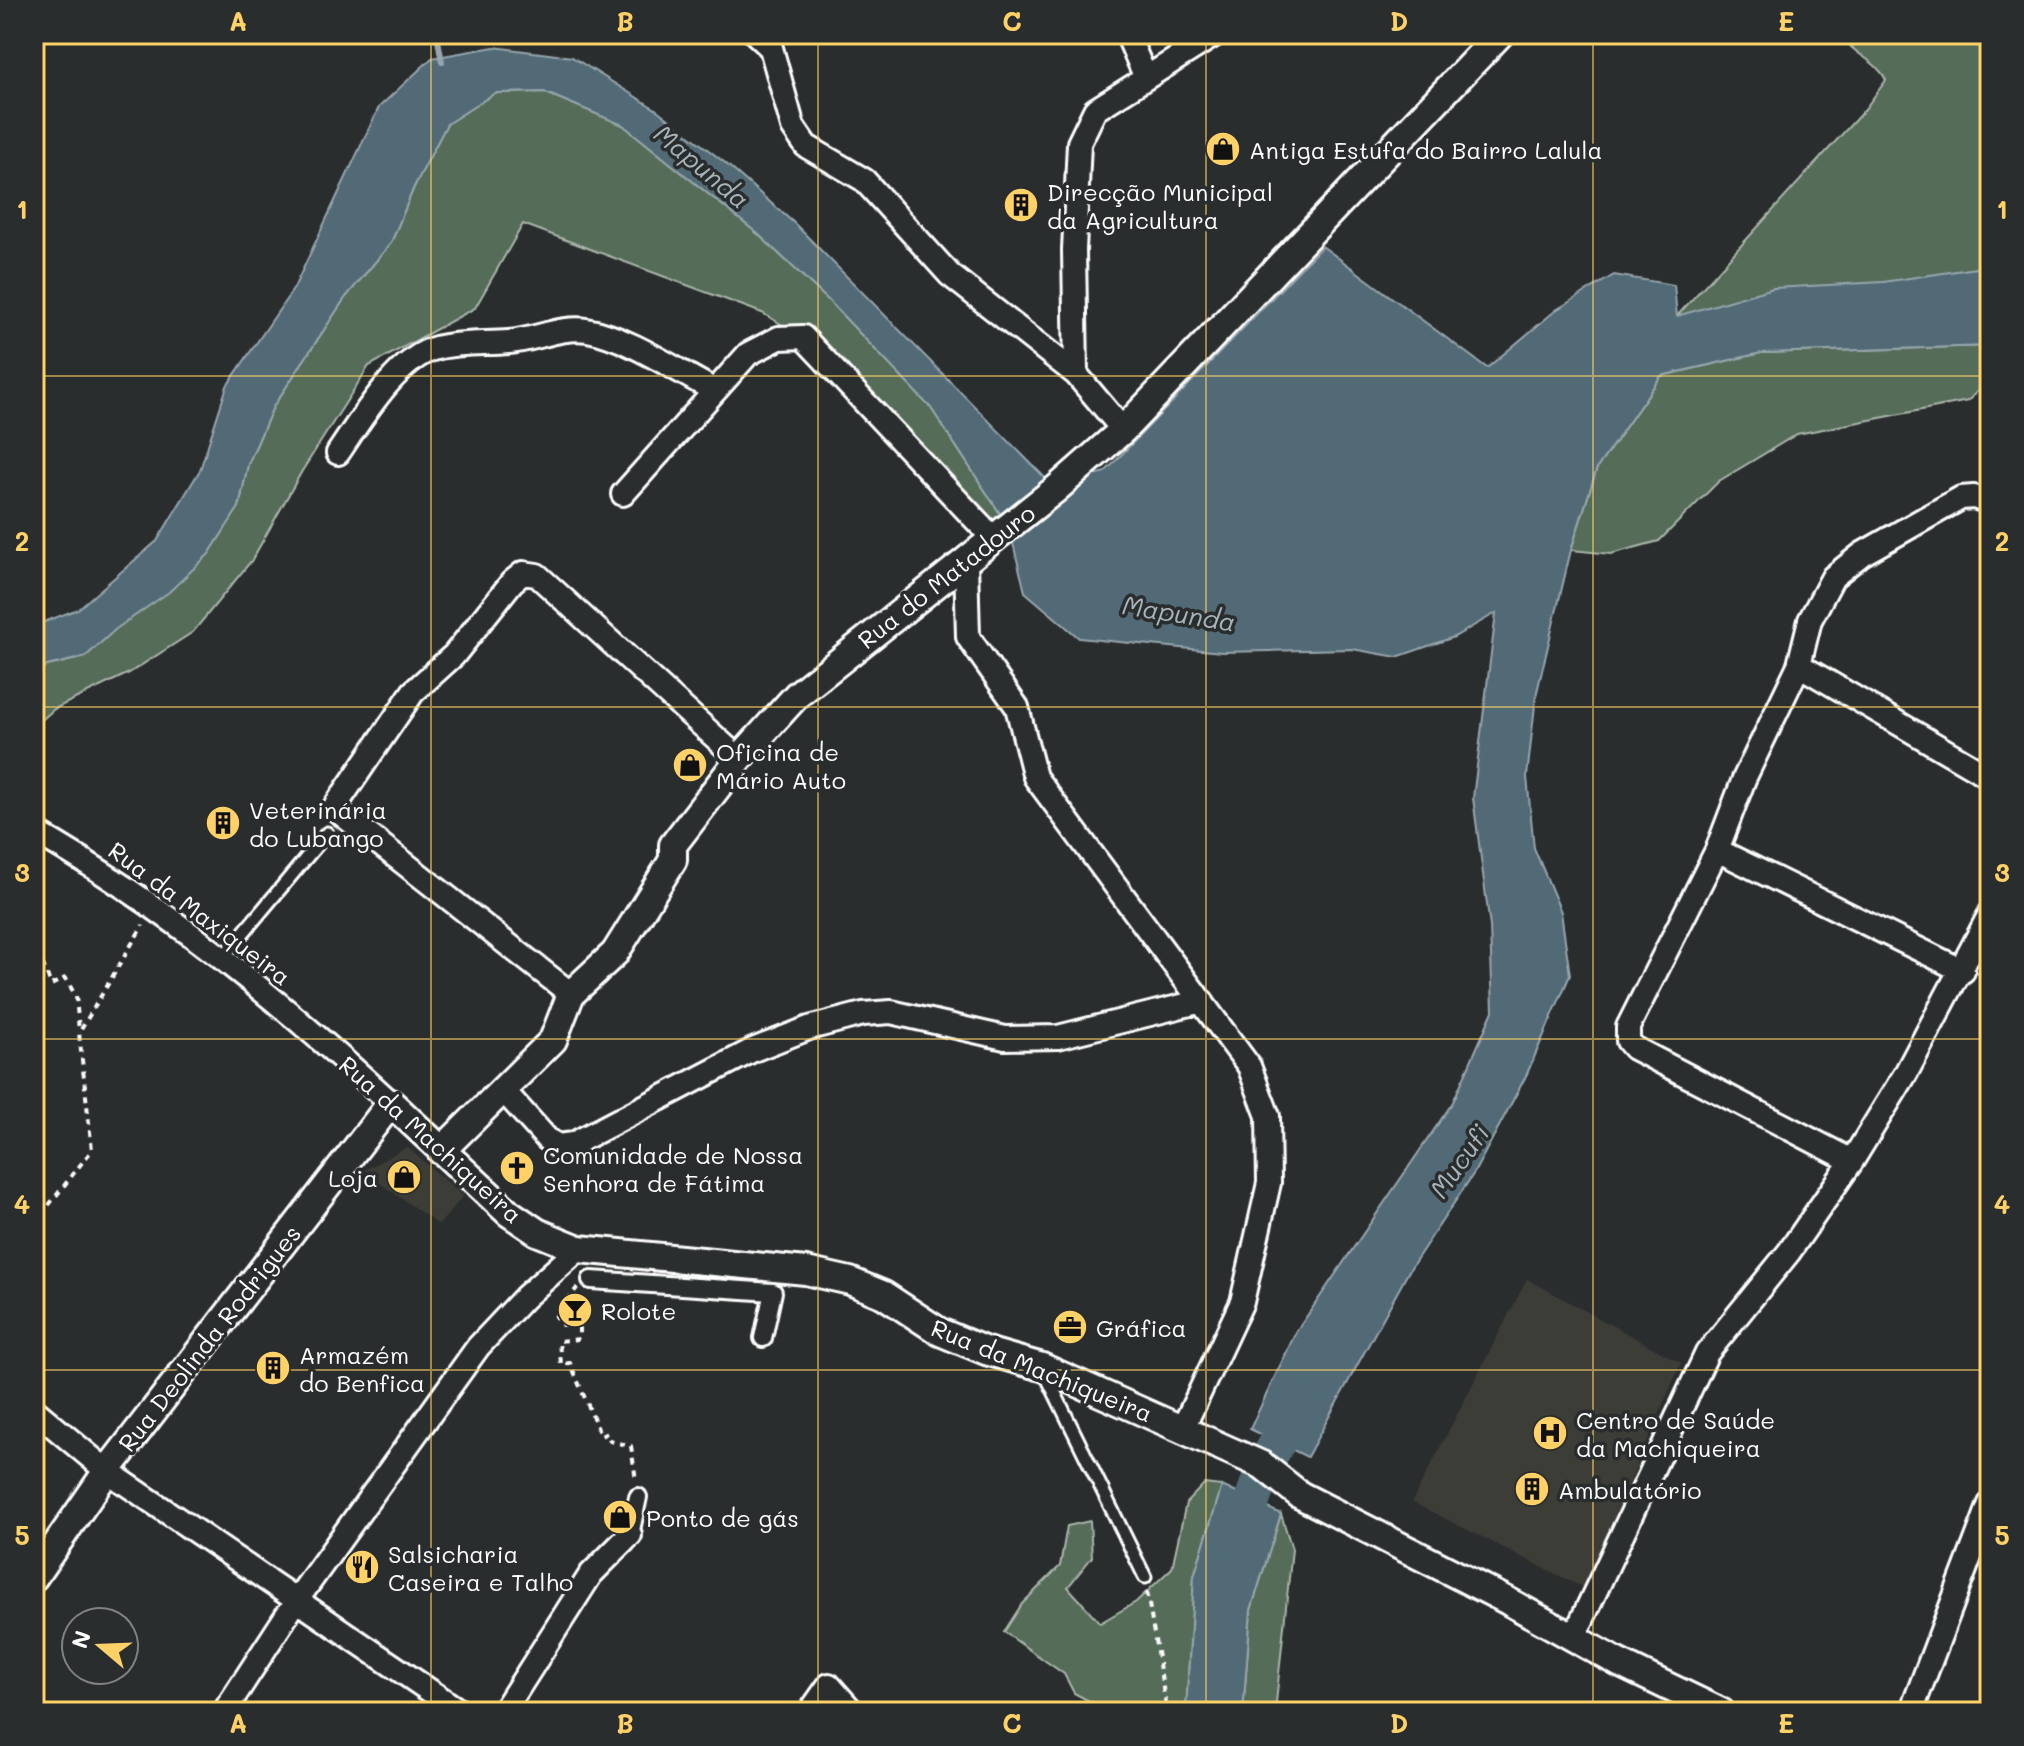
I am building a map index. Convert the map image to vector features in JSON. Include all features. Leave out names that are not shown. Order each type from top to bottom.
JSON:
[{"type":"street","points":[[756,34],[771,48],[793,127],[806,146],[864,180],[950,275],[1076,374],[1123,430]]},
{"type":"street","points":[[1127,34],[1146,78]]},
{"type":"street","points":[[1076,374],[1074,250],[1079,143],[1095,110],[1216,34]]},
{"type":"street","name":"Rua do Matadouro","points":[[441,1151],[553,1040],[571,994],[615,953],[673,860],[673,845],[739,759],[797,695],[1056,489],[1123,430],[1500,34]]},
{"type":"street","points":[[338,453],[374,401],[403,369],[433,348],[513,342],[564,331],[586,330],[617,339],[714,390]]},
{"type":"street","points":[[623,494],[748,354],[779,338],[803,337],[1001,532]]},
{"type":"street","points":[[1852,1161],[1634,1048],[1628,1041],[1628,1027],[1717,850],[1744,779],[1799,665],[1810,620],[1833,577],[1862,554],[1961,498],[1974,497],[1990,503]]},
{"type":"street","points":[[966,561],[968,637],[1017,707],[1035,777],[1249,1066],[1268,1116],[1269,1183],[1242,1302],[1183,1428]]},
{"type":"street","points":[[571,994],[334,808],[413,692],[454,655],[512,582],[523,573],[537,575],[739,759]]},
{"type":"street","points":[[1799,665],[1990,777]]},
{"type":"street","name":"Rua da Maxiqueira","points":[[34,831],[154,906],[223,957],[329,1046]]},
{"type":"street","points":[[1717,850],[1963,971]]},
{"type":"street","points":[[1574,1637],[1707,1353],[1789,1252],[1852,1161],[1963,971],[1990,914]]},
{"type":"street","points":[[504,1091],[547,1139],[558,1146],[573,1144],[753,1050],[809,1028],[863,1014],[891,1012],[1005,1038],[1058,1037],[1202,1001]]},
{"type":"street","name":"Rua da Machiqueira","points":[[329,1046],[509,1213],[537,1232],[579,1249],[764,1266],[850,1281],[884,1295],[940,1332],[986,1351],[1042,1367],[1262,1465],[1300,1495],[1721,1712]]},
{"type":"street","name":"Rua Deolinda Rodrigues","points":[[34,1577],[107,1471],[391,1103]]},
{"type":"street","points":[[224,1712],[296,1601],[478,1347],[525,1297],[579,1249]]},
{"type":"street","points":[[591,1280],[773,1292],[763,1338]]},
{"type":"street","points":[[34,1410],[107,1471],[461,1712]]},
{"type":"street","points":[[503,1712],[591,1574],[630,1535],[638,1497]]},
{"type":"street","points":[[1911,1712],[1990,1504]]},
{"type":"street","points":[[810,1712],[829,1685],[853,1712]]},
{"type":"lane","points":[[223,957],[327,833]]},
{"type":"lane","points":[[1042,1367],[1145,1577]]},
{"type":"path","points":[[79,1033],[154,906]]},
{"type":"path","points":[[34,941],[51,985],[65,978],[76,996],[92,1150],[34,1224]]},
{"type":"path","points":[[591,1280],[573,1290],[555,1314],[560,1325],[579,1322],[579,1339],[559,1341],[561,1364],[570,1363],[601,1436],[607,1433],[610,1441],[631,1446],[638,1497]]},
{"type":"path","points":[[1145,1577],[1167,1712]]},
{"type":"shaded area","points":[[407,1147],[463,1196],[439,1225],[363,1171]]},
{"type":"shaded area","name":"Centro de Saúde da Machiqueira","points":[[1527,1279],[1681,1363],[1584,1588],[1412,1502]]},
{"type":"green space","points":[[1841,34],[1990,34],[1990,266],[1676,317],[1865,109],[1886,80]]},
{"type":"green space","points":[[544,92],[623,125],[758,234],[827,299],[931,408],[1009,527],[993,538],[803,337],[762,313],[523,224],[475,308],[369,366],[302,471],[252,560],[193,632],[129,673],[54,709],[34,727],[34,669],[85,657],[239,507],[248,464],[273,407],[345,298],[391,243],[414,187],[447,123],[495,93]]},
{"type":"green space","points":[[1990,346],[1990,378],[1968,401],[1797,434],[1719,481],[1659,541],[1611,554],[1571,550],[1597,468],[1661,376],[1761,353]]},
{"type":"green space","points":[[1204,1484],[1222,1486],[1194,1576],[1186,1712],[1110,1712],[1074,1693],[1064,1674],[1004,1632],[1022,1604],[1060,1566],[1067,1526],[1090,1521],[1092,1557],[1068,1587],[1100,1623],[1136,1602],[1172,1568],[1186,1503]]},
{"type":"green space","points":[[1281,1514],[1292,1549],[1275,1712],[1243,1712],[1251,1610]]},
{"type":"water","name":"Mapunda","points":[[494,47],[572,57],[657,110],[724,162],[794,223],[1056,489],[1105,472],[1322,246],[1487,368],[1556,310],[1614,275],[1674,285],[1677,316],[1773,288],[1883,282],[1990,266],[1990,346],[1761,353],[1661,376],[1597,468],[1571,550],[1536,696],[1527,777],[1534,848],[1561,912],[1570,975],[1526,1076],[1474,1173],[1410,1269],[1307,1457],[1250,1429],[1296,1332],[1453,1102],[1493,1011],[1490,927],[1473,798],[1496,613],[1454,637],[1397,657],[1352,649],[1222,652],[1079,638],[1025,592],[1009,527],[931,408],[827,299],[758,234],[623,125],[544,92],[495,93],[447,124],[414,187],[391,243],[345,298],[273,407],[248,464],[239,507],[209,554],[169,592],[116,629],[85,657],[34,669],[34,626],[78,609],[157,541],[200,470],[227,386],[294,288],[379,107],[432,58]]},
{"type":"water","points":[[1222,1486],[1281,1514],[1251,1610],[1243,1712],[1186,1712],[1194,1576]]},
{"type":"waterway","points":[[437,34],[442,62]]},
{"type":"waterway","name":"Mucufi","points":[[1237,1546],[1264,1466],[1302,1399]]},
{"type":"place","name":"Antiga Estufa do Bairro Lalula","points":[[1223,149]]},
{"type":"place","name":"Direcção Municipal da Agricultura","points":[[1021,205]]},
{"type":"place","name":"Oficina de Mário Auto","points":[[690,765]]},
{"type":"place","name":"Veterinária do Lubango","points":[[223,823]]},
{"type":"place","name":"Comunidade de Nossa Senhora de Fátima","points":[[517,1168]]},
{"type":"place","name":"Loja","points":[[404,1177]]},
{"type":"place","name":"Rolote","points":[[575,1310]]},
{"type":"place","name":"Gráfica","points":[[1070,1327]]},
{"type":"place","name":"Armazém do Benfica","points":[[273,1368]]},
{"type":"place","name":"Centro de Saúde da Machiqueira","points":[[1550,1433]]},
{"type":"place","name":"Ambulatório","points":[[1532,1489]]},
{"type":"place","name":"Ponto de gás","points":[[620,1517]]},
{"type":"place","name":"Salsicharia Caseira e Talho","points":[[362,1567]]}]
